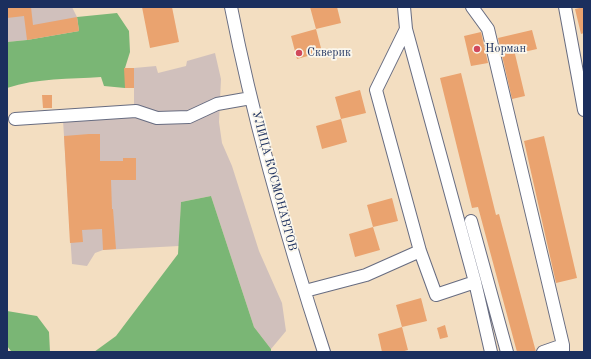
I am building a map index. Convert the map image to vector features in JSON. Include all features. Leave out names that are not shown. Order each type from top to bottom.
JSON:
[{"type":"street","name":"УЛИЦА КОСМОНАВТОВ","points":[[232,7],[251,98],[276,192],[324,352]]},
{"type":"street","points":[[404,7],[406,29],[475,282],[491,352]]},
{"type":"street","points":[[472,7],[488,29],[563,348],[543,352]]},
{"type":"street","points":[[565,7],[584,110]]},
{"type":"street","points":[[406,29],[376,90],[420,251],[436,295],[475,282]]},
{"type":"street","points":[[16,119],[136,111],[157,118],[189,117],[217,104],[251,98]]},
{"type":"street","points":[[471,220],[507,352]]},
{"type":"street","points":[[305,291],[366,275],[420,251]]},
{"type":"shaded area","points":[[7,7],[72,7],[77,17],[79,31],[7,42]]},
{"type":"shaded area","points":[[215,53],[221,79],[219,122],[222,143],[232,166],[259,251],[282,303],[286,331],[271,349],[254,327],[211,196],[181,202],[179,246],[103,250],[95,253],[87,266],[72,264],[63,120],[134,115],[134,68],[156,66],[158,73],[186,66],[187,61]]},
{"type":"green space","points":[[117,13],[129,31],[130,52],[125,68],[125,88],[104,86],[101,77],[30,82],[7,88],[7,42],[79,31],[77,17]]},
{"type":"green space","points":[[211,196],[254,327],[271,349],[271,352],[94,352],[116,336],[178,254],[181,202]]},
{"type":"green space","points":[[7,311],[37,316],[49,332],[50,352],[11,351],[7,346]]},
{"type":"building","points":[[7,7],[31,7],[33,25],[77,17],[79,31],[27,40],[24,16],[7,18]]},
{"type":"building","points":[[142,7],[172,7],[179,42],[150,48]]},
{"type":"building","points":[[310,7],[337,7],[341,23],[316,29]]},
{"type":"building","points":[[584,7],[584,33],[581,34],[575,9]]},
{"type":"building","points":[[316,29],[322,52],[297,59],[291,36]]},
{"type":"building","points":[[532,30],[537,49],[515,54],[525,96],[512,99],[498,38]]},
{"type":"building","name":"Норман","points":[[481,32],[488,63],[471,66],[464,36]]},
{"type":"building","points":[[124,68],[134,68],[134,88],[125,88]]},
{"type":"building","points":[[461,73],[496,215],[499,214],[536,352],[517,352],[478,207],[472,208],[440,78]]},
{"type":"building","points":[[360,90],[366,113],[341,119],[335,97]]},
{"type":"building","points":[[42,95],[52,95],[52,108],[43,108]]},
{"type":"building","points":[[341,119],[347,142],[322,149],[316,126]]},
{"type":"building","points":[[100,134],[100,161],[123,161],[123,158],[136,158],[136,180],[111,180],[116,249],[103,250],[102,229],[82,230],[83,242],[70,243],[64,136]]},
{"type":"building","points":[[544,136],[577,278],[556,283],[524,141]]},
{"type":"building","points":[[392,198],[398,221],[373,227],[367,205]]},
{"type":"building","points":[[373,227],[380,250],[355,257],[349,234]]},
{"type":"building","points":[[421,298],[427,321],[402,327],[396,305]]},
{"type":"building","points":[[445,325],[448,337],[440,339],[437,328]]},
{"type":"building","points":[[402,327],[408,350],[401,352],[382,352],[378,334]]},
{"type":"place","name":"Норман","points":[[477,49]]},
{"type":"place","name":"Скверик","points":[[299,53]]}]
